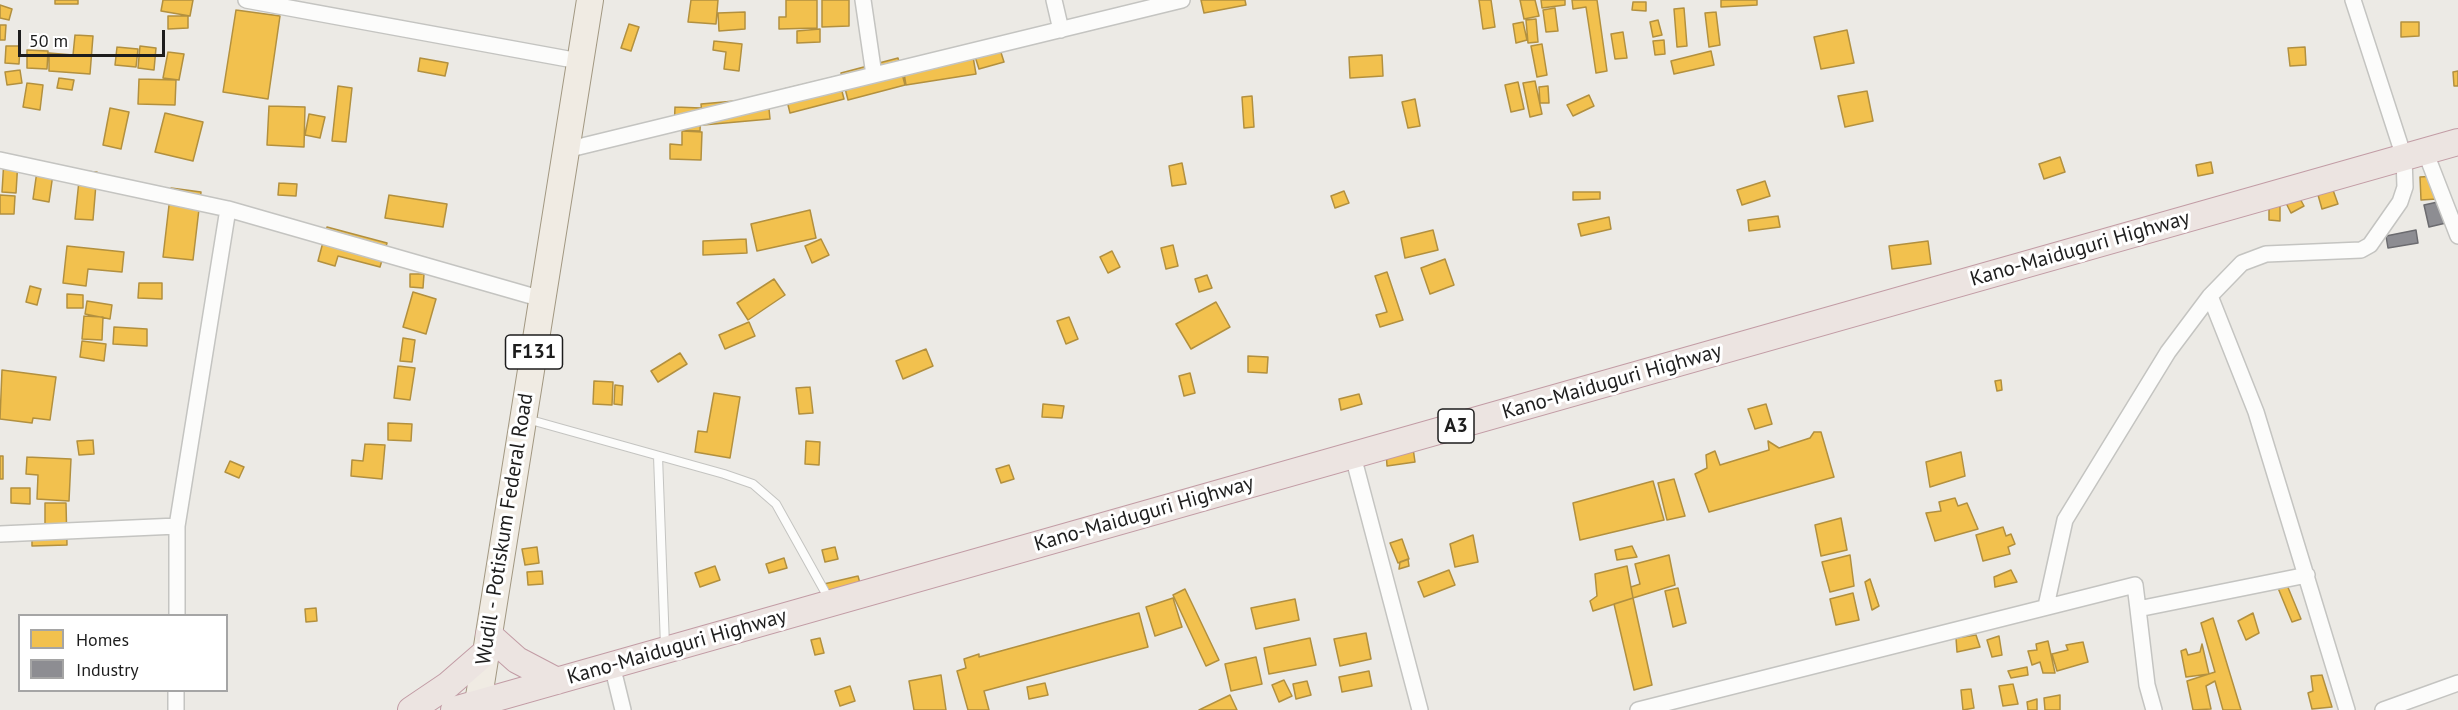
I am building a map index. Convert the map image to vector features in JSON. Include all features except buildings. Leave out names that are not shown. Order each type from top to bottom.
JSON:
[{"type":"highway","name":"Kano-Maiduguri Highway","points":[[466,707],[2458,142]]},
{"type":"highway","points":[[411,710],[447,685],[488,644],[557,681]]},
{"type":"main road","name":"Wudil - Potiskum Federal Road","points":[[466,707],[488,644],[590,0]]},
{"type":"street","points":[[246,0],[579,61]]},
{"type":"street","points":[[863,0],[874,75]]},
{"type":"street","points":[[1054,0],[1061,30]]},
{"type":"street","points":[[566,150],[1061,30],[1135,6],[1182,0]]},
{"type":"street","points":[[2353,0],[2415,154],[2458,236]]},
{"type":"street","points":[[2046,606],[2065,520],[2168,352],[2210,296],[2242,263],[2266,254],[2361,250],[2370,245],[2400,202],[2415,154]]},
{"type":"street","points":[[0,160],[228,209],[542,299]]},
{"type":"street","points":[[177,614],[177,526],[228,209]]},
{"type":"street","points":[[2210,296],[2256,412],[2347,710]]},
{"type":"street","points":[[1353,456],[1420,710]]},
{"type":"street","points":[[0,534],[177,526]]},
{"type":"street","points":[[2138,609],[2307,575]]},
{"type":"street","points":[[1638,710],[2135,585],[2147,685],[2154,710]]},
{"type":"street","points":[[612,665],[623,710]]},
{"type":"street","points":[[2383,710],[2458,683]]},
{"type":"street","points":[[176,692],[176,710]]},
{"type":"lane","points":[[523,418],[753,484],[776,504],[831,603]]},
{"type":"lane","points":[[658,456],[666,650]]}]
